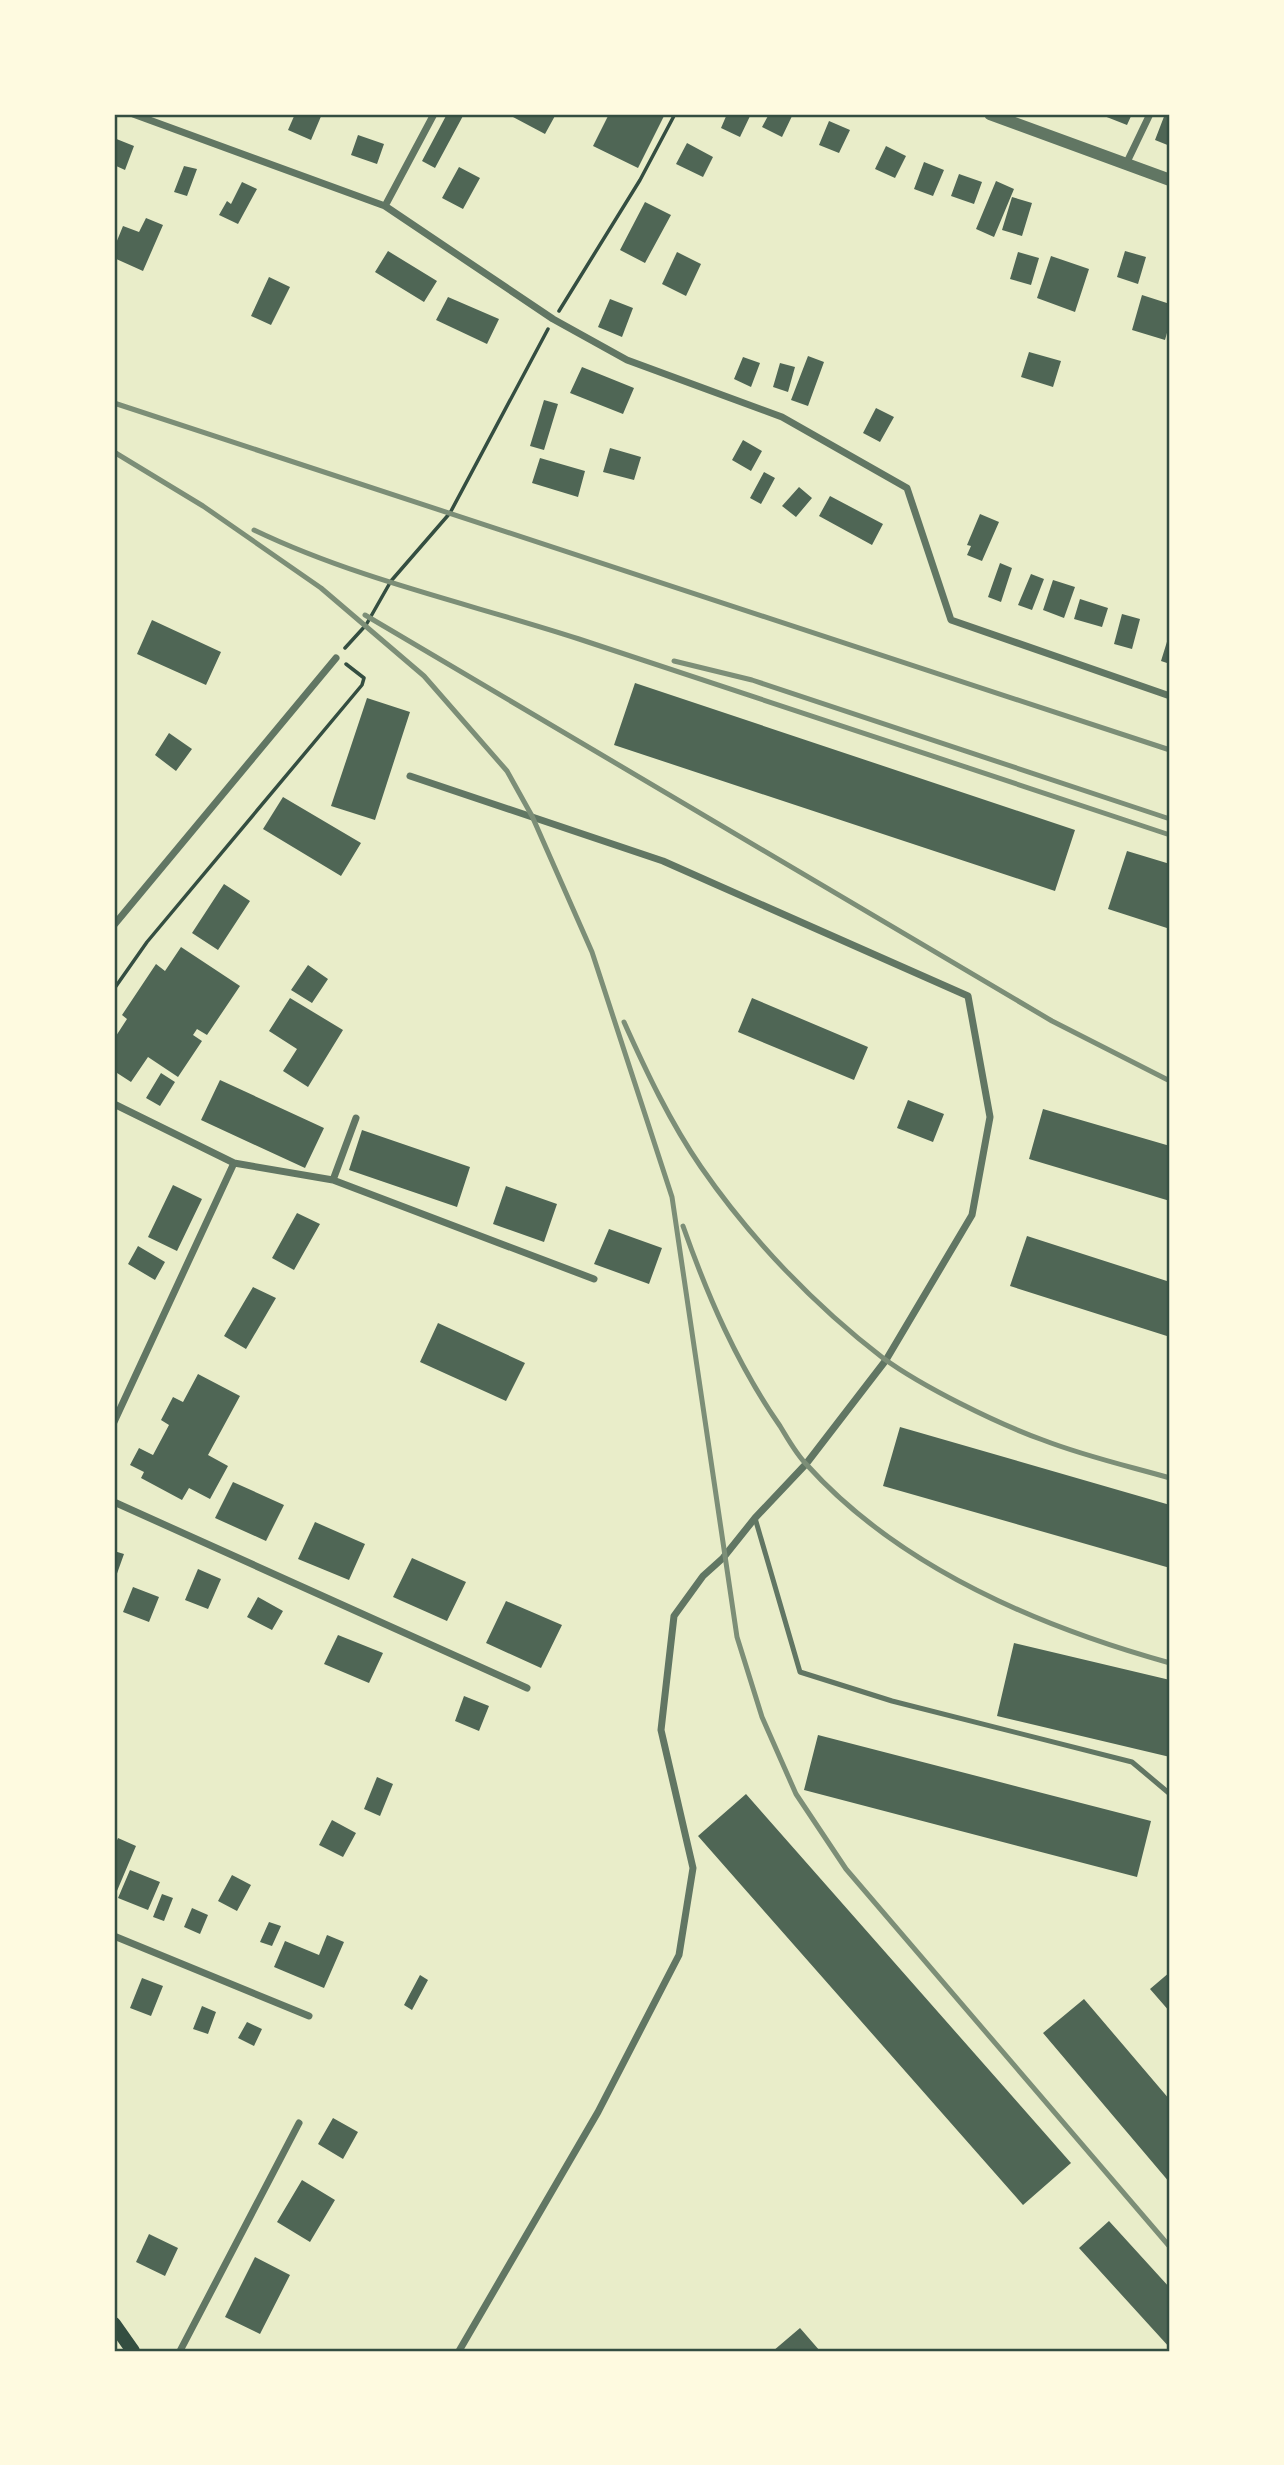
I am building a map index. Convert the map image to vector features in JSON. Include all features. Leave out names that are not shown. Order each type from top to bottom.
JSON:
[{"type":"main road","points":[[114,2324],[133,2351]]},
{"type":"street","points":[[133,114],[385,206],[554,319],[627,360],[782,418],[907,488],[951,620],[1170,696]]},
{"type":"street","points":[[385,206],[434,114]]},
{"type":"street","points":[[990,114],[1170,180]]},
{"type":"street","points":[[1127,162],[1150,114]]},
{"type":"street","points":[[114,925],[336,658]]},
{"type":"street","points":[[410,776],[663,861],[968,996],[990,1117],[972,1215],[886,1360],[806,1464],[755,1518],[723,1558],[703,1576],[674,1616],[661,1730],[693,1868],[679,1955],[598,2112],[458,2351]]},
{"type":"street","points":[[114,1104],[234,1163],[333,1180],[594,1279]]},
{"type":"street","points":[[333,1180],[356,1118]]},
{"type":"street","points":[[114,1422],[234,1163]]},
{"type":"street","points":[[114,1502],[527,1688]]},
{"type":"street","points":[[114,1936],[309,2016]]},
{"type":"street","points":[[180,2351],[299,2123]]},
{"type":"lane","points":[[755,1518],[800,1672],[892,1701],[1132,1762],[1170,1794]]},
{"type":"path","points":[[114,989],[147,942],[362,685],[364,678],[360,672],[336,658],[366,625],[390,581],[450,513],[554,319],[628,201],[675,114]]},
{"type":"building","points":[[295,114],[322,114],[311,140],[288,130]]},
{"type":"building","points":[[447,114],[464,114],[435,168],[422,161]]},
{"type":"building","points":[[515,114],[556,114],[545,134],[513,117]]},
{"type":"building","points":[[609,114],[665,114],[638,168],[593,146]]},
{"type":"building","points":[[727,114],[751,114],[740,137],[721,128]]},
{"type":"building","points":[[769,114],[793,114],[782,137],[762,127]]},
{"type":"building","points":[[1099,114],[1132,114],[1127,125]]},
{"type":"building","points":[[1165,114],[1170,114],[1170,146],[1155,140]]},
{"type":"building","points":[[829,121],[850,130],[839,153],[819,145]]},
{"type":"building","points":[[358,135],[384,144],[377,164],[351,155]]},
{"type":"building","points":[[114,138],[134,146],[125,170],[114,165]]},
{"type":"building","points":[[687,143],[713,157],[703,177],[676,164]]},
{"type":"building","points":[[886,146],[906,156],[895,178],[875,169]]},
{"type":"building","points":[[924,162],[944,170],[933,196],[914,189]]},
{"type":"building","points":[[184,166],[197,169],[187,196],[174,192]]},
{"type":"building","points":[[459,167],[480,178],[463,209],[442,198]]},
{"type":"building","points":[[959,174],[982,182],[974,204],[951,196]]},
{"type":"building","points":[[996,181],[1014,189],[994,237],[976,229]]},
{"type":"building","points":[[242,182],[257,189],[238,224],[219,215],[227,201],[231,204]]},
{"type":"building","points":[[1012,197],[1032,203],[1022,236],[1002,230]]},
{"type":"building","points":[[645,202],[671,215],[645,263],[620,250]]},
{"type":"building","points":[[146,218],[163,225],[143,271],[114,258],[114,248],[123,226],[139,232]]},
{"type":"building","points":[[388,251],[437,281],[424,302],[375,272]]},
{"type":"building","points":[[1125,251],[1146,257],[1138,284],[1117,277]]},
{"type":"building","points":[[677,252],[701,264],[686,296],[662,284]]},
{"type":"building","points":[[1018,252],[1039,258],[1031,285],[1010,279]]},
{"type":"building","points":[[1051,256],[1089,269],[1075,312],[1037,298]]},
{"type":"building","points":[[269,277],[290,287],[271,325],[251,316]]},
{"type":"building","points":[[1142,295],[1170,304],[1170,322],[1165,340],[1132,330]]},
{"type":"building","points":[[448,297],[499,319],[487,344],[436,320]]},
{"type":"building","points":[[610,299],[633,308],[622,337],[598,327]]},
{"type":"building","points":[[1029,352],[1061,361],[1053,387],[1021,377]]},
{"type":"building","points":[[808,356],[824,362],[808,406],[791,400]]},
{"type":"building","points":[[743,357],[760,363],[751,387],[734,379]]},
{"type":"building","points":[[780,363],[795,367],[788,392],[773,387]]},
{"type":"building","points":[[582,367],[634,388],[623,414],[570,393]]},
{"type":"building","points":[[544,400],[558,404],[544,450],[530,446]]},
{"type":"building","points":[[876,408],[894,417],[880,442],[863,433]]},
{"type":"building","points":[[743,440],[762,451],[751,471],[732,460]]},
{"type":"building","points":[[610,448],[641,457],[634,480],[603,472]]},
{"type":"building","points":[[540,458],[585,471],[578,497],[532,483]]},
{"type":"building","points":[[764,472],[775,478],[761,504],[750,498]]},
{"type":"building","points":[[799,487],[812,498],[796,517],[782,506]]},
{"type":"building","points":[[830,496],[883,524],[872,545],[819,516]]},
{"type":"building","points":[[980,514],[999,522],[982,561],[967,555],[971,546],[967,545]]},
{"type":"building","points":[[1000,563],[1012,568],[1001,602],[988,597]]},
{"type":"building","points":[[1031,574],[1044,579],[1032,610],[1018,605]]},
{"type":"building","points":[[1053,580],[1075,587],[1064,618],[1043,610]]},
{"type":"building","points":[[1080,599],[1108,608],[1102,627],[1074,619]]},
{"type":"building","points":[[1122,614],[1140,619],[1132,649],[1114,644]]},
{"type":"building","points":[[152,620],[221,652],[206,685],[137,654]]},
{"type":"building","points":[[1170,632],[1170,664],[1161,661]]},
{"type":"building","points":[[635,683],[1075,830],[1055,891],[614,745]]},
{"type":"building","points":[[367,698],[410,712],[375,820],[331,806]]},
{"type":"building","points":[[169,733],[192,749],[176,771],[155,755]]},
{"type":"building","points":[[283,797],[361,843],[341,876],[263,829]]},
{"type":"building","points":[[1127,851],[1170,864],[1170,929],[1108,909]]},
{"type":"building","points":[[224,884],[250,901],[218,950],[192,933]]},
{"type":"building","points":[[181,947],[240,986],[207,1035],[197,1029],[193,1035],[202,1041],[178,1077],[148,1057],[131,1082],[114,1071],[114,1039],[127,1019],[122,1015],[156,964],[165,971]]},
{"type":"building","points":[[308,965],[328,979],[312,1003],[291,990]]},
{"type":"building","points":[[290,998],[343,1030],[308,1087],[283,1071],[297,1049],[269,1031]]},
{"type":"building","points":[[752,998],[868,1047],[854,1080],[738,1032]]},
{"type":"building","points":[[161,1073],[175,1082],[160,1106],[146,1098]]},
{"type":"building","points":[[220,1080],[324,1128],[305,1168],[201,1120]]},
{"type":"building","points":[[908,1100],[944,1114],[933,1142],[897,1128]]},
{"type":"building","points":[[1043,1109],[1170,1146],[1170,1201],[1029,1159]]},
{"type":"building","points":[[362,1130],[470,1167],[457,1207],[349,1170]]},
{"type":"building","points":[[173,1185],[202,1199],[177,1251],[148,1237]]},
{"type":"building","points":[[506,1186],[557,1204],[544,1242],[493,1224]]},
{"type":"building","points":[[297,1213],[320,1224],[294,1270],[272,1258]]},
{"type":"building","points":[[609,1229],[662,1248],[649,1284],[594,1264]]},
{"type":"building","points":[[1027,1236],[1170,1282],[1170,1337],[1010,1286]]},
{"type":"building","points":[[138,1246],[165,1262],[155,1280],[128,1264]]},
{"type":"building","points":[[253,1287],[276,1298],[246,1349],[224,1336]]},
{"type":"building","points":[[438,1323],[525,1363],[506,1401],[420,1362]]},
{"type":"building","points":[[198,1374],[240,1396],[208,1455],[228,1466],[210,1499],[189,1488],[182,1500],[141,1478],[144,1472],[130,1465],[139,1448],[153,1455],[169,1425],[161,1420],[173,1397],[183,1402]]},
{"type":"building","points":[[900,1427],[1170,1505],[1170,1568],[883,1486]]},
{"type":"building","points":[[233,1482],[284,1505],[266,1541],[215,1518]]},
{"type":"building","points":[[315,1522],[365,1544],[349,1580],[298,1559]]},
{"type":"building","points":[[114,1551],[124,1554],[114,1582]]},
{"type":"building","points":[[412,1558],[466,1582],[447,1621],[393,1597]]},
{"type":"building","points":[[198,1569],[221,1579],[208,1609],[185,1600]]},
{"type":"building","points":[[133,1587],[159,1597],[149,1622],[123,1612]]},
{"type":"building","points":[[258,1597],[283,1611],[272,1630],[247,1617]]},
{"type":"building","points":[[506,1601],[562,1625],[541,1668],[486,1643]]},
{"type":"building","points":[[338,1635],[383,1653],[369,1683],[324,1664]]},
{"type":"building","points":[[1014,1643],[1170,1680],[1170,1757],[997,1716]]},
{"type":"building","points":[[464,1696],[489,1706],[479,1731],[455,1721]]},
{"type":"building","points":[[818,1735],[1151,1821],[1137,1877],[804,1790]]},
{"type":"building","points":[[377,1777],[393,1784],[380,1816],[364,1809]]},
{"type":"building","points":[[746,1794],[1071,2163],[1023,2205],[698,1836]]},
{"type":"building","points":[[332,1820],[356,1833],[343,1857],[319,1845]]},
{"type":"building","points":[[118,1838],[136,1846],[114,1898],[114,1847]]},
{"type":"building","points":[[130,1870],[160,1882],[148,1910],[118,1898]]},
{"type":"building","points":[[232,1875],[251,1885],[237,1911],[218,1901]]},
{"type":"building","points":[[162,1894],[173,1898],[164,1921],[153,1917]]},
{"type":"building","points":[[192,1908],[208,1915],[200,1934],[184,1927]]},
{"type":"building","points":[[269,1922],[281,1926],[272,1946],[260,1942]]},
{"type":"building","points":[[327,1935],[344,1942],[324,1988],[274,1967],[285,1941],[319,1955]]},
{"type":"building","points":[[1170,1972],[1170,2012],[1150,1989]]},
{"type":"building","points":[[420,1975],[428,1980],[412,2010],[404,2005]]},
{"type":"building","points":[[142,1978],[163,1986],[151,2016],[130,2008]]},
{"type":"building","points":[[1084,1999],[1170,2100],[1170,2183],[1043,2033]]},
{"type":"building","points":[[202,2006],[216,2012],[208,2034],[193,2029]]},
{"type":"building","points":[[247,2022],[262,2029],[254,2046],[238,2038]]},
{"type":"building","points":[[333,2118],[358,2132],[343,2159],[318,2144]]},
{"type":"building","points":[[302,2180],[335,2200],[310,2242],[277,2222]]},
{"type":"building","points":[[1109,2221],[1170,2288],[1170,2348],[1079,2248]]},
{"type":"building","points":[[149,2234],[178,2248],[165,2276],[136,2262]]},
{"type":"building","points":[[255,2257],[290,2275],[260,2334],[225,2317]]},
{"type":"building","points":[[800,2328],[820,2351],[773,2351]]},
{"type":"railway","points":[[114,403],[1170,750]]},
{"type":"railway","points":[[114,452],[203,506],[321,588],[424,676],[507,771],[532,816],[592,952],[672,1197],[737,1637],[762,1717],[796,1794],[846,1869],[1170,2247]]},
{"type":"railway","points":[[254,530],[373,577],[579,639],[1170,835]]},
{"type":"railway","points":[[365,615],[1052,1021],[1170,1081]]},
{"type":"railway","points":[[674,661],[752,680],[1170,819]]},
{"type":"railway","points":[[624,1022],[669,1114],[720,1193],[785,1270],[858,1338],[918,1381],[1004,1424],[1074,1451],[1170,1478]]},
{"type":"railway","points":[[683,1226],[713,1304],[750,1379],[799,1456],[844,1501],[884,1534],[974,1589],[1071,1631],[1170,1663]]}]
